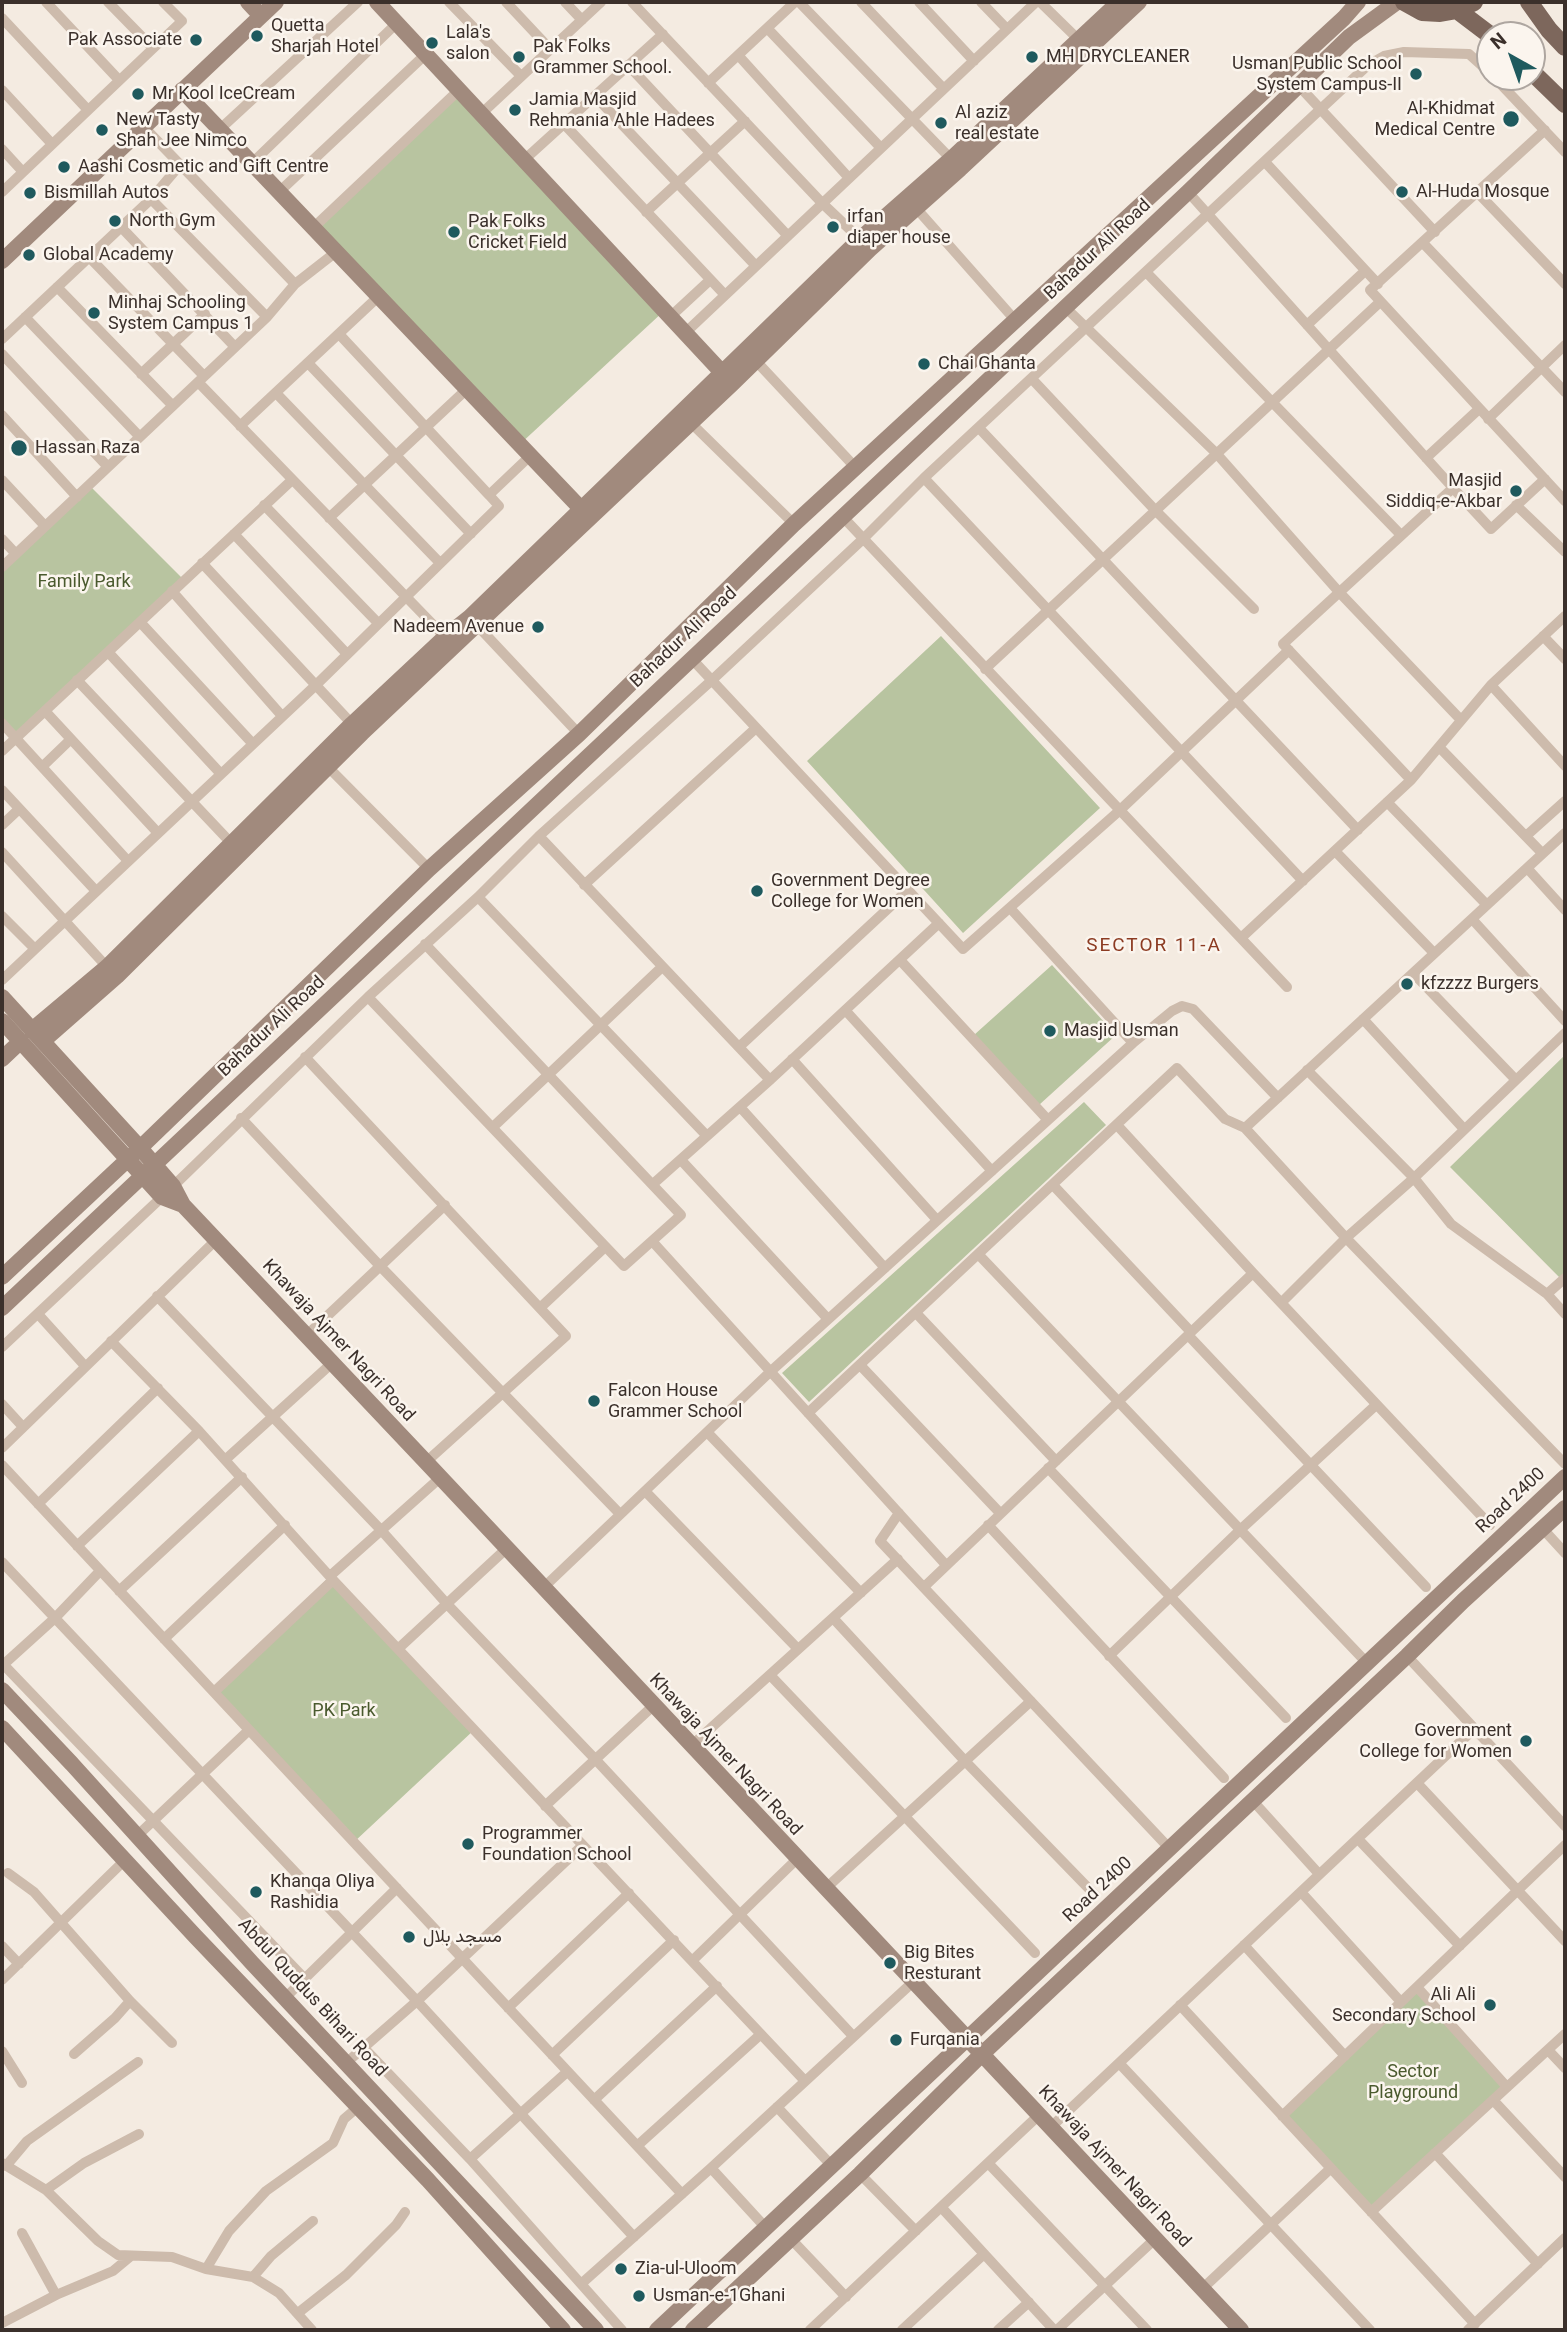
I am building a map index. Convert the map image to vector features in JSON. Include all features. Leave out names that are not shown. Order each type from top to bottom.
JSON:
[{"type":"main road","points":[[248,2],[261,16]]},
{"type":"main road","points":[[2,261],[276,2]]},
{"type":"main road","points":[[377,2],[728,379]]},
{"type":"main road","points":[[2,1059],[117,976],[585,513],[728,379],[756,361],[1084,45],[1119,2]]},
{"type":"main road","points":[[585,513],[691,422],[860,239],[1084,45],[1139,2]]},
{"type":"main road","name":"Bahadur Ali Road","points":[[2,1277],[134,1154],[429,869],[579,734],[793,524],[1359,2]]},
{"type":"main road","name":"Bahadur Ali Road","points":[[2,1308],[1188,192],[1349,37],[1397,2]]},
{"type":"main road","points":[[1404,2],[1422,12],[1440,13],[1457,10],[1474,2]]},
{"type":"main road","points":[[1529,2],[1565,47]]},
{"type":"main road","points":[[1457,10],[1476,24]]},
{"type":"main road","points":[[1546,86],[1565,104]]},
{"type":"main road","points":[[182,90],[585,513]]},
{"type":"main road","points":[[763,554],[781,574]]},
{"type":"main road","points":[[32,1038],[444,637],[474,621]]},
{"type":"main road","name":"Khawaja Ajmer Nagri Road","points":[[2,997],[32,1038],[148,1170],[1241,2330]]},
{"type":"main road","name":"Khawaja Ajmer Nagri Road","points":[[2,1021],[32,1038]]},
{"type":"main road","name":"Road 2400","points":[[657,2330],[1565,1477]]},
{"type":"main road","points":[[693,2330],[860,2174],[981,2055],[1565,1508]]},
{"type":"main road","points":[[1448,1587],[1463,1601]]},
{"type":"main road","name":"Abdul Quddus Bihari Road","points":[[2,1690],[596,2330]]},
{"type":"main road","points":[[2,1728],[428,2180],[563,2330]]},
{"type":"street","points":[[46,2],[119,80]]},
{"type":"street","points":[[108,2],[153,48]]},
{"type":"street","points":[[2,192],[182,21],[163,2]]},
{"type":"street","points":[[219,130],[358,2]]},
{"type":"street","points":[[449,2],[521,76]]},
{"type":"street","points":[[506,2],[550,49]]},
{"type":"street","points":[[565,2],[582,20]]},
{"type":"street","points":[[481,114],[601,2]]},
{"type":"street","points":[[632,2],[822,203],[860,239]]},
{"type":"street","points":[[708,83],[797,2],[951,159]]},
{"type":"street","points":[[861,2],[944,89]]},
{"type":"street","points":[[919,2],[974,61]]},
{"type":"street","points":[[981,2],[1007,29]]},
{"type":"street","points":[[685,333],[1038,2],[1084,45]]},
{"type":"street","points":[[2,18],[88,110]]},
{"type":"street","points":[[252,163],[397,23]]},
{"type":"street","points":[[767,28],[881,148]]},
{"type":"street","points":[[524,160],[663,34]]},
{"type":"street","points":[[2,1347],[368,997],[478,897],[539,836],[711,681],[924,478],[1368,65],[1384,56],[1404,52],[1469,54],[1476,60]]},
{"type":"street","points":[[279,192],[426,54]]},
{"type":"street","points":[[738,55],[849,178]]},
{"type":"street","points":[[628,65],[788,236]]},
{"type":"street","points":[[1299,86],[1435,232]]},
{"type":"street","points":[[2,90],[52,144]]},
{"type":"street","points":[[313,228],[459,90]]},
{"type":"street","points":[[1507,91],[1565,152]]},
{"type":"street","points":[[595,96],[756,265]]},
{"type":"street","points":[[646,212],[745,121]]},
{"type":"street","points":[[564,124],[725,295]]},
{"type":"street","points":[[144,127],[295,284]]},
{"type":"street","points":[[1545,130],[1370,290],[1565,501]]},
{"type":"street","points":[[2,149],[23,172]]},
{"type":"street","points":[[1265,162],[1378,284]]},
{"type":"street","points":[[2,339],[151,199],[180,164]]},
{"type":"street","points":[[1188,192],[1206,216],[1491,529],[1545,480]]},
{"type":"street","points":[[1478,193],[1565,284]]},
{"type":"street","points":[[151,199],[267,317]]},
{"type":"street","points":[[916,208],[1015,320]]},
{"type":"street","points":[[121,227],[236,347]]},
{"type":"street","points":[[1423,243],[1565,392]]},
{"type":"street","points":[[2,567],[236,347],[267,317],[295,284],[336,252]]},
{"type":"street","points":[[89,257],[173,344],[240,426],[444,637]]},
{"type":"street","points":[[1307,325],[1366,271]]},
{"type":"street","points":[[1146,272],[1401,535]]},
{"type":"street","points":[[670,317],[710,280]]},
{"type":"street","points":[[57,287],[173,406]]},
{"type":"street","points":[[240,426],[378,297]]},
{"type":"street","points":[[985,669],[1380,302]]},
{"type":"street","points":[[1065,307],[1216,453],[1339,593],[1461,720]]},
{"type":"street","points":[[141,374],[205,314]]},
{"type":"street","points":[[25,317],[140,436]]},
{"type":"street","points":[[2,979],[317,684],[499,506],[339,334]]},
{"type":"street","points":[[1488,419],[1565,345]]},
{"type":"street","points":[[2,354],[108,467]]},
{"type":"street","points":[[756,361],[855,467]]},
{"type":"street","points":[[308,363],[471,534]]},
{"type":"street","points":[[1032,379],[1254,609]]},
{"type":"street","points":[[329,518],[468,388]]},
{"type":"street","points":[[276,393],[440,563]]},
{"type":"street","points":[[1426,458],[1479,409]]},
{"type":"street","points":[[2,415],[77,497]]},
{"type":"street","points":[[691,422],[793,524]]},
{"type":"street","points":[[979,428],[1358,830]]},
{"type":"street","points":[[489,495],[530,456]]},
{"type":"street","points":[[924,478],[1303,881]]},
{"type":"street","points":[[2,480],[45,526]]},
{"type":"street","points":[[2,751],[292,480]]},
{"type":"street","points":[[1411,780],[1283,644],[1453,488]]},
{"type":"street","points":[[264,505],[378,623]]},
{"type":"street","points":[[1516,505],[1565,552]]},
{"type":"street","points":[[842,516],[1287,987]]},
{"type":"street","points":[[234,534],[346,654]]},
{"type":"street","points":[[2,538],[16,554]]},
{"type":"street","points":[[202,563],[352,724]]},
{"type":"street","points":[[172,591],[282,716]]},
{"type":"street","points":[[1241,938],[1411,780],[1491,685],[1565,616]]},
{"type":"street","points":[[474,621],[579,734]]},
{"type":"street","points":[[140,622],[253,744]]},
{"type":"street","points":[[1543,636],[1565,659]]},
{"type":"street","points":[[691,659],[963,949],[1119,811],[1289,650]]},
{"type":"street","points":[[108,652],[222,774]]},
{"type":"street","points":[[77,680],[232,844]]},
{"type":"street","points":[[1491,685],[1565,766]]},
{"type":"street","points":[[45,711],[158,833]]},
{"type":"street","points":[[2,723],[128,861]]},
{"type":"street","points":[[584,885],[756,728]]},
{"type":"street","points":[[43,766],[71,739]]},
{"type":"street","points":[[1440,748],[1542,853]]},
{"type":"street","points":[[328,767],[429,869]]},
{"type":"street","points":[[2,790],[96,891]]},
{"type":"street","points":[[1526,836],[1565,801]]},
{"type":"street","points":[[1387,802],[1487,905]]},
{"type":"street","points":[[2,825],[19,809]]},
{"type":"street","points":[[1245,1128],[1565,832]]},
{"type":"street","points":[[539,836],[771,1080]]},
{"type":"street","points":[[1335,851],[1434,953]]},
{"type":"street","points":[[2,852],[107,967]]},
{"type":"street","points":[[1527,868],[1565,910]]},
{"type":"street","points":[[739,1047],[908,890]]},
{"type":"street","points":[[478,897],[707,1136]]},
{"type":"street","points":[[1010,908],[1133,1043]]},
{"type":"street","points":[[2,916],[35,950]]},
{"type":"street","points":[[1472,919],[1563,1015]]},
{"type":"street","points":[[653,1184],[771,1080],[939,923]]},
{"type":"street","points":[[368,997],[624,1266],[681,1215],[425,944]]},
{"type":"street","points":[[900,960],[1048,1120]]},
{"type":"street","points":[[493,1127],[662,967]]},
{"type":"street","points":[[1413,973],[1516,1080]]},
{"type":"street","points":[[543,1588],[770,1372],[1133,1043],[1172,1011],[1182,1006],[1193,1009],[1278,1098]]},
{"type":"street","points":[[846,1011],[992,1171]]},
{"type":"street","points":[[1363,1019],[1464,1129]]},
{"type":"street","points":[[1281,1303],[1346,1238],[1565,1033]]},
{"type":"street","points":[[305,1057],[566,1336],[426,1462]]},
{"type":"street","points":[[792,1059],[937,1220]]},
{"type":"street","points":[[808,1413],[917,1314],[1177,1068],[1225,1119],[1245,1128],[1346,1238],[1565,1464]]},
{"type":"street","points":[[1307,1070],[1413,1178],[1451,1224],[1547,1294],[1565,1314]]},
{"type":"street","points":[[740,1108],[885,1268]]},
{"type":"street","points":[[241,1118],[620,1514]]},
{"type":"street","points":[[1117,1125],[1490,1525]]},
{"type":"street","points":[[681,1160],[828,1319]]},
{"type":"street","points":[[1053,1185],[1426,1587]]},
{"type":"street","points":[[306,1336],[445,1205]]},
{"type":"street","points":[[2,1448],[216,1240]]},
{"type":"street","points":[[652,1241],[946,1565]]},
{"type":"street","points":[[541,1307],[606,1247]]},
{"type":"street","points":[[979,1255],[1367,1663]]},
{"type":"street","points":[[925,1587],[1253,1273]]},
{"type":"street","points":[[1547,1294],[1565,1278]]},
{"type":"street","points":[[157,1296],[381,1530],[447,1604],[853,2036]]},
{"type":"street","points":[[38,1314],[85,1366]]},
{"type":"street","points":[[917,1314],[1171,1597],[1286,1718]]},
{"type":"street","points":[[111,1341],[199,1431],[332,1578],[805,2081]]},
{"type":"street","points":[[225,1460],[331,1364]]},
{"type":"street","points":[[860,1365],[1000,1513]]},
{"type":"street","points":[[38,1504],[158,1388]]},
{"type":"street","points":[[2,1404],[23,1427]]},
{"type":"street","points":[[1109,1656],[1376,1405]]},
{"type":"street","points":[[77,1546],[199,1431]]},
{"type":"street","points":[[707,1432],[861,1593]]},
{"type":"street","points":[[2,1465],[682,2194]]},
{"type":"street","points":[[120,1591],[242,1477]]},
{"type":"street","points":[[214,1692],[381,1530],[440,1477]]},
{"type":"street","points":[[645,1490],[798,1649]]},
{"type":"street","points":[[899,1513],[880,1541],[1170,1849]]},
{"type":"street","points":[[164,1639],[285,1525]]},
{"type":"street","points":[[988,1525],[1224,1778]]},
{"type":"street","points":[[1543,1529],[1565,1553]]},
{"type":"street","points":[[399,1648],[506,1549]]},
{"type":"street","points":[[691,1746],[898,1559]]},
{"type":"street","points":[[2,1562],[417,2001],[634,2237]]},
{"type":"street","points":[[100,1571],[55,1618],[3,1664],[304,1979]]},
{"type":"street","points":[[833,1618],[965,1761],[1095,1895]]},
{"type":"street","points":[[1407,1656],[1565,1826]]},
{"type":"street","points":[[770,1675],[1035,1953]]},
{"type":"street","points":[[825,1889],[1031,1701]]},
{"type":"street","points":[[545,1806],[653,1706]]},
{"type":"street","points":[[1051,2127],[1474,1729]]},
{"type":"street","points":[[137,1836],[248,1731]]},
{"type":"street","points":[[1417,1783],[1565,1941]]},
{"type":"street","points":[[1253,1801],[1320,1874]]},
{"type":"street","points":[[1358,1839],[1460,1946]]},
{"type":"street","points":[[1282,2116],[1565,1845]]},
{"type":"street","points":[[346,2063],[417,2001],[582,1846]]},
{"type":"street","points":[[693,1960],[797,1859]]},
{"type":"street","points":[[2,1980],[125,1860]]},
{"type":"street","points":[[8,1873],[34,1892],[62,1921],[130,2001],[172,2043]]},
{"type":"street","points":[[285,1998],[397,1888]]},
{"type":"street","points":[[1301,1892],[1401,2002]]},
{"type":"street","points":[[508,2008],[629,1893]]},
{"type":"street","points":[[552,2055],[674,1940]]},
{"type":"street","points":[[1244,1945],[1345,2056]]},
{"type":"street","points":[[2,1946],[19,1964]]},
{"type":"street","points":[[580,2284],[913,1982]]},
{"type":"street","points":[[594,2100],[717,1986]]},
{"type":"street","points":[[1417,1987],[1507,2087]]},
{"type":"street","points":[[74,2054],[116,2018],[130,2001]]},
{"type":"street","points":[[1180,2005],[1371,2212],[1472,2327],[1565,2238]]},
{"type":"street","points":[[636,2146],[761,2034]]},
{"type":"street","points":[[1371,2212],[1565,2034]]},
{"type":"street","points":[[364,2048],[470,2159],[622,2330]]},
{"type":"street","points":[[1548,2050],[1565,2068]]},
{"type":"street","points":[[2,2052],[22,2083]]},
{"type":"street","points":[[138,2062],[27,2141],[4,2164],[46,2190],[98,2241],[118,2255],[172,2257],[206,2269],[253,2277],[279,2293],[312,2330]]},
{"type":"street","points":[[1119,2063],[1370,2330]]},
{"type":"street","points":[[470,2159],[567,2071]]},
{"type":"street","points":[[1493,2100],[1565,2177]]},
{"type":"street","points":[[206,2269],[238,2221],[266,2191],[333,2143],[344,2119],[358,2106]]},
{"type":"street","points":[[777,2107],[832,2166]]},
{"type":"street","points":[[817,2328],[846,2297],[1039,2115]]},
{"type":"street","points":[[46,2190],[83,2163],[139,2134]]},
{"type":"street","points":[[1434,2153],[1538,2264]]},
{"type":"street","points":[[988,2163],[1147,2330]]},
{"type":"street","points":[[711,2168],[766,2228]]},
{"type":"street","points":[[1202,2289],[1330,2169]]},
{"type":"street","points":[[860,2174],[916,2231]]},
{"type":"street","points":[[941,2207],[1056,2330],[1155,2239]]},
{"type":"street","points":[[298,2313],[361,2261],[405,2212]]},
{"type":"street","points":[[253,2277],[271,2256],[313,2221]]},
{"type":"street","points":[[22,2234],[56,2295]]},
{"type":"street","points":[[791,2239],[846,2297]]},
{"type":"street","points":[[902,2330],[984,2255]]},
{"type":"street","points":[[2,2327],[56,2295],[113,2272],[131,2256]]},
{"type":"street","points":[[998,2330],[1029,2302]]},
{"type":"green space","name":"Pak Folks Cricket Field","points":[[459,90],[664,311],[519,445],[313,228]]},
{"type":"green space","name":"Family Park","points":[[89,485],[184,580],[16,737],[2,722],[2,567]]},
{"type":"green space","points":[[941,636],[1100,808],[963,933],[807,761]]},
{"type":"green space","name":"Masjid Usman","points":[[1052,965],[1116,1035],[1039,1105],[974,1035]]},
{"type":"green space","points":[[1565,1055],[1565,1272],[1560,1278],[1450,1167]]},
{"type":"green space","points":[[1084,1102],[1106,1125],[809,1402],[782,1373]]},
{"type":"green space","name":"PK Park","points":[[330,1576],[474,1730],[354,1842],[214,1692]]},
{"type":"green space","name":"Sector Playground","points":[[1417,1987],[1507,2087],[1371,2212],[1282,2116]]},
{"type":"place","name":"Quetta Sharjah Hotel","points":[[257,36]]},
{"type":"place","name":"Pak Associate","points":[[196,40]]},
{"type":"place","name":"Lala's salon","points":[[432,43]]},
{"type":"place","name":"Pak Folks Grammer School.","points":[[519,57]]},
{"type":"place","name":"MH DRYCLEANER","points":[[1032,57]]},
{"type":"place","name":"Usman Public School System Campus-II","points":[[1416,74]]},
{"type":"place","name":"Mr Kool IceCream","points":[[138,94]]},
{"type":"place","name":"Jamia Masjid Rehmania Ahle Hadees","points":[[515,110]]},
{"type":"place","name":"Al-Khidmat Medical Centre","points":[[1511,119]]},
{"type":"place","name":"Al aziz real estate","points":[[941,123]]},
{"type":"place","name":"New Tasty Shah Jee Nimco","points":[[102,130]]},
{"type":"place","name":"Aashi Cosmetic and Gift Centre","points":[[64,167]]},
{"type":"place","name":"Al-Huda Mosque","points":[[1402,192]]},
{"type":"place","name":"Bismillah Autos","points":[[30,193]]},
{"type":"place","name":"North Gym","points":[[115,221]]},
{"type":"place","name":"irfan diaper house","points":[[833,227]]},
{"type":"place","name":"Pak Folks Cricket Field","points":[[454,232]]},
{"type":"place","name":"Global Academy","points":[[29,255]]},
{"type":"place","name":"Minhaj Schooling System Campus 1","points":[[94,313]]},
{"type":"place","name":"Chai Ghanta","points":[[924,364]]},
{"type":"place","name":"Hassan Raza","points":[[19,448]]},
{"type":"place","name":"Masjid Siddiq-e-Akbar","points":[[1516,491]]},
{"type":"place","name":"Nadeem Avenue","points":[[538,627]]},
{"type":"place","name":"Government Degree College for Women","points":[[757,891]]},
{"type":"place","name":"kfzzzz Burgers","points":[[1407,984]]},
{"type":"place","name":"Masjid Usman","points":[[1050,1031]]},
{"type":"place","name":"Falcon House Grammer School","points":[[594,1401]]},
{"type":"place","name":"Government College for Women","points":[[1526,1741]]},
{"type":"place","name":"Programmer Foundation School","points":[[468,1844]]},
{"type":"place","name":"Khanqa Oliya Rashidia","points":[[256,1892]]},
{"type":"place","name":"مسجد بلال","points":[[409,1937]]},
{"type":"place","name":"Big Bites Resturant","points":[[890,1963]]},
{"type":"place","name":"Ali Ali Secondary School","points":[[1490,2005]]},
{"type":"place","name":"Furqania","points":[[896,2040]]},
{"type":"place","name":"Zia-ul-Uloom","points":[[621,2269]]},
{"type":"place","name":"Usman-e-1Ghani","points":[[639,2296]]},
{"type":"district","name":"SECTOR 11-A","points":[[1154,946]]}]
